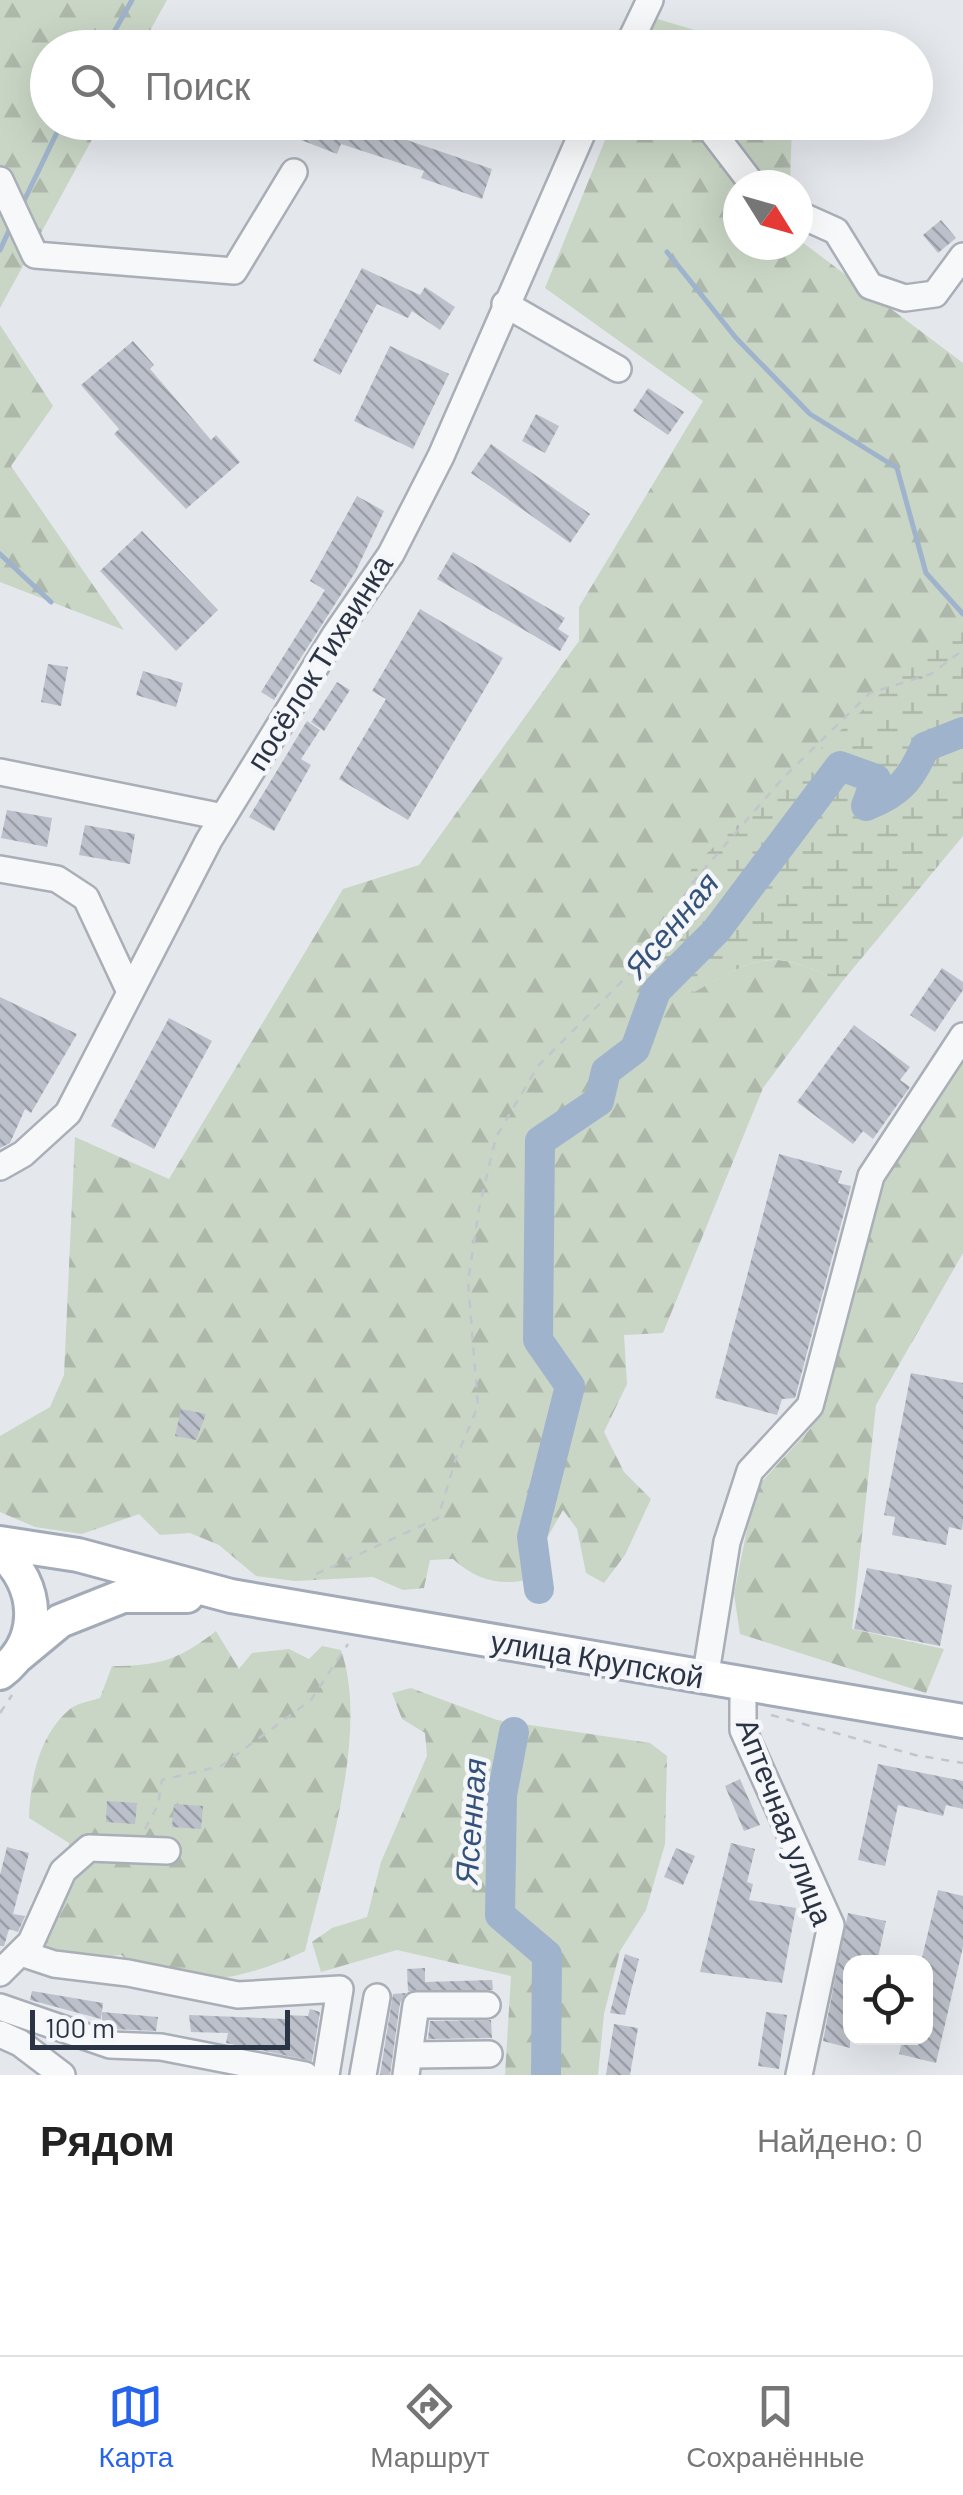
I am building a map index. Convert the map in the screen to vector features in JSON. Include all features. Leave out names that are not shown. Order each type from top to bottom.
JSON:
[{"type":"main road","name":"улица Крупской","points":[[0,1544],[78,1555],[231,1596],[705,1679],[742,1696],[963,1721]]},
{"type":"main road","points":[[0,1551],[24,1577],[31,1597],[28,1637],[13,1671]]},
{"type":"main road","name":"улица Крупской","points":[[13,1671],[60,1622],[123,1596],[231,1596]]},
{"type":"street","points":[[636,30],[650,0]]},
{"type":"street","name":"посёлок Тихвинка","points":[[0,1167],[22,1154],[68,1112],[223,817],[390,554],[441,456],[579,140]]},
{"type":"street","points":[[719,140],[742,170]]},
{"type":"street","points":[[0,180],[35,256],[234,272],[294,172]]},
{"type":"street","points":[[813,221],[836,232],[870,286],[906,298],[934,294],[963,256]]},
{"type":"street","points":[[505,304],[618,369]]},
{"type":"street","points":[[0,772],[223,817]]},
{"type":"street","points":[[0,868],[57,879],[86,898],[130,992]]},
{"type":"street","points":[[705,1679],[726,1542],[750,1470],[810,1406],[871,1176],[963,1036]]},
{"type":"street","name":"Аптечная улица","points":[[742,1696],[743,1730],[831,1925],[807,2071]]},
{"type":"street","points":[[0,1973],[31,1942],[63,1871],[89,1848],[166,1851]]},
{"type":"street","points":[[20,1953],[54,1964],[128,1973],[238,1996],[340,1989],[326,2075]]},
{"type":"street","points":[[363,2075],[377,1997]]},
{"type":"street","points":[[487,2004],[416,2005],[408,2065],[490,2054]]},
{"type":"street","points":[[0,2007],[110,2045],[183,2064],[305,2075]]},
{"type":"street","points":[[0,2034],[20,2042],[63,2071],[62,2075]]},
{"type":"path","points":[[316,1574],[438,1518],[456,1458],[478,1406],[468,1282],[479,1209],[496,1137],[538,1066],[644,959],[693,882],[783,778],[870,694],[930,674],[963,650]]},
{"type":"path","points":[[134,1850],[158,1805],[162,1780],[221,1766],[312,1700],[352,1639]]},
{"type":"path","points":[[0,1714],[13,1671]]},
{"type":"path","points":[[742,1696],[915,1755],[963,1763]]},
{"type":"green space","points":[[0,0],[167,0],[150,30],[30,30],[30,140],[92,140],[0,308]]},
{"type":"green space","points":[[654,18],[695,30],[650,30]]},
{"type":"green space","points":[[605,140],[791,140],[790,170],[723,170],[723,260],[813,260],[813,250],[963,363],[963,618],[906,674],[694,992],[734,970],[766,960],[798,964],[841,983],[763,1088],[663,1333],[624,1335],[627,1384],[604,1432],[624,1472],[651,1499],[625,1555],[604,1583],[586,1573],[577,1529],[563,1510],[547,1538],[548,1574],[498,1582],[475,1575],[453,1559],[430,1560],[424,1588],[403,1590],[373,1577],[295,1581],[256,1576],[219,1545],[190,1533],[160,1535],[139,1514],[82,1534],[35,1527],[0,1512],[0,1436],[50,1407],[64,1375],[75,1137],[169,1179],[343,889],[419,865],[579,641],[579,607],[703,401],[545,288]]},
{"type":"green space","points":[[0,325],[53,406],[11,466],[124,630],[0,582]]},
{"type":"green space","points":[[963,618],[963,836],[841,983],[798,964],[766,960],[735,970],[694,992],[636,962],[694,865]]},
{"type":"green space","points":[[963,1053],[963,1253],[876,1405],[852,1629],[944,1649],[926,1693],[740,1634],[734,1594],[755,1489],[811,1428],[855,1293],[882,1187]]},
{"type":"green space","points":[[216,1631],[239,1669],[252,1653],[289,1649],[309,1659],[322,1646],[341,1650],[349,1684],[348,1759],[333,1840],[305,1951],[236,1975],[188,1980],[142,1968],[121,1955],[82,1959],[47,1950],[42,1934],[70,1886],[69,1843],[29,1818],[34,1774],[44,1745],[59,1720],[73,1707],[100,1698],[112,1666],[168,1659]]},
{"type":"green space","points":[[411,1688],[497,1720],[650,1743],[667,1756],[665,1844],[646,1910],[620,1951],[604,2014],[598,2075],[505,2075],[511,1976],[397,1950],[321,1972],[312,1942],[332,1928],[367,1917],[381,1862],[427,1756],[425,1733],[402,1719],[392,1693]]},
{"type":"building","points":[[301,140],[407,140],[492,169],[482,199],[421,178],[424,171],[341,144],[337,154]]},
{"type":"building","points":[[941,220],[956,238],[938,253],[923,235]]},
{"type":"building","points":[[362,268],[420,295],[425,287],[455,307],[440,330],[412,311],[408,318],[377,304],[340,375],[313,361]]},
{"type":"building","points":[[133,341],[154,365],[150,369],[211,440],[216,435],[240,462],[186,509],[114,434],[119,429],[81,385]]},
{"type":"building","points":[[390,346],[449,374],[413,449],[354,421]]},
{"type":"building","points":[[648,388],[684,412],[668,435],[633,411]]},
{"type":"building","points":[[536,414],[559,426],[545,453],[522,441]]},
{"type":"building","points":[[491,444],[590,514],[570,543],[471,473]]},
{"type":"building","points":[[357,496],[384,511],[356,571],[274,700],[261,692],[325,590],[310,581]]},
{"type":"building","points":[[142,531],[218,610],[176,651],[100,571]]},
{"type":"building","points":[[453,552],[565,618],[558,629],[569,636],[560,651],[437,579]]},
{"type":"building","points":[[420,609],[503,658],[408,820],[339,779],[386,699],[372,691]]},
{"type":"building","points":[[48,664],[68,667],[61,706],[41,702]]},
{"type":"building","points":[[143,671],[183,683],[176,707],[136,695]]},
{"type":"building","points":[[337,682],[350,690],[324,731],[311,722]]},
{"type":"building","points":[[307,721],[320,730],[301,759],[311,765],[274,831],[249,817]]},
{"type":"building","points":[[7,810],[52,818],[47,847],[1,838]]},
{"type":"building","points":[[85,825],[135,834],[130,864],[79,855]]},
{"type":"building","points":[[942,968],[963,982],[963,990],[935,1032],[910,1015]]},
{"type":"building","points":[[0,997],[77,1034],[31,1113],[25,1109],[10,1143],[0,1148]]},
{"type":"building","points":[[169,1018],[212,1041],[154,1149],[111,1126]]},
{"type":"building","points":[[854,1025],[910,1067],[900,1080],[910,1087],[873,1139],[863,1131],[853,1144],[797,1102]]},
{"type":"building","points":[[779,1154],[842,1171],[838,1183],[851,1186],[795,1398],[782,1399],[777,1415],[715,1398]]},
{"type":"building","points":[[911,1373],[963,1383],[963,1522],[962,1530],[949,1527],[946,1545],[892,1535],[895,1517],[884,1515]]},
{"type":"building","points":[[181,1409],[206,1414],[196,1440],[175,1436]]},
{"type":"building","points":[[867,1568],[952,1585],[940,1646],[854,1629]]},
{"type":"building","points":[[878,1764],[963,1781],[963,1809],[946,1805],[943,1816],[898,1805],[885,1866],[858,1860]]},
{"type":"building","points":[[740,1779],[760,1825],[744,1831],[725,1786]]},
{"type":"building","points":[[107,1801],[137,1803],[135,1824],[106,1822]]},
{"type":"building","points":[[174,1804],[203,1806],[201,1829],[172,1827]]},
{"type":"building","points":[[731,1843],[755,1849],[747,1882],[753,1884],[749,1900],[796,1908],[782,1983],[700,1972]]},
{"type":"building","points":[[7,1847],[29,1853],[13,1914],[25,1916],[18,1932],[9,1929],[4,1946],[0,1946],[0,1875]]},
{"type":"building","points":[[676,1848],[695,1856],[683,1885],[664,1877]]},
{"type":"building","points":[[938,1890],[963,1896],[963,1947],[936,2063],[899,2054],[901,2045],[933,2045],[933,1955],[923,1955]]},
{"type":"building","points":[[848,1913],[886,1921],[879,1955],[843,1955],[843,2045],[850,2048],[823,2041]]},
{"type":"building","points":[[625,1954],[639,1959],[625,2015],[610,2013]]},
{"type":"building","points":[[425,1968],[425,1982],[492,1980],[493,1990],[408,1991],[407,1969]]},
{"type":"building","points":[[32,1991],[103,2003],[101,2019],[30,2000]]},
{"type":"building","points":[[406,1993],[400,2003],[390,2075],[380,2075],[393,1994]]},
{"type":"building","points":[[310,2009],[320,2012],[312,2061],[226,2043],[228,2033],[191,2032],[189,2015],[285,2019],[285,2015],[308,2016]]},
{"type":"building","points":[[102,2012],[158,2017],[156,2031],[113,2029],[102,2025]]},
{"type":"building","points":[[766,2012],[787,2015],[779,2069],[758,2066]]},
{"type":"building","points":[[491,2020],[492,2038],[428,2039],[430,2021]]},
{"type":"building","points":[[614,2024],[638,2028],[630,2075],[606,2075]]},
{"type":"waterway","points":[[115,30],[132,0]]},
{"type":"waterway","points":[[22,205],[53,140]]},
{"type":"waterway","points":[[0,250],[12,224]]},
{"type":"waterway","points":[[667,252],[736,338],[810,414],[897,468],[926,573],[963,614]]},
{"type":"waterway","points":[[0,554],[51,602]]},
{"type":"waterway","name":"Ясенная","points":[[539,1589],[532,1537],[570,1386],[538,1340],[540,1141],[599,1101],[606,1071],[635,1049],[656,991],[716,931],[840,766],[876,779],[866,806],[903,784],[925,747],[963,732]]},
{"type":"waterway","name":"Ясенная","points":[[514,1732],[502,1795],[500,1915],[547,1955],[546,2075]]}]
